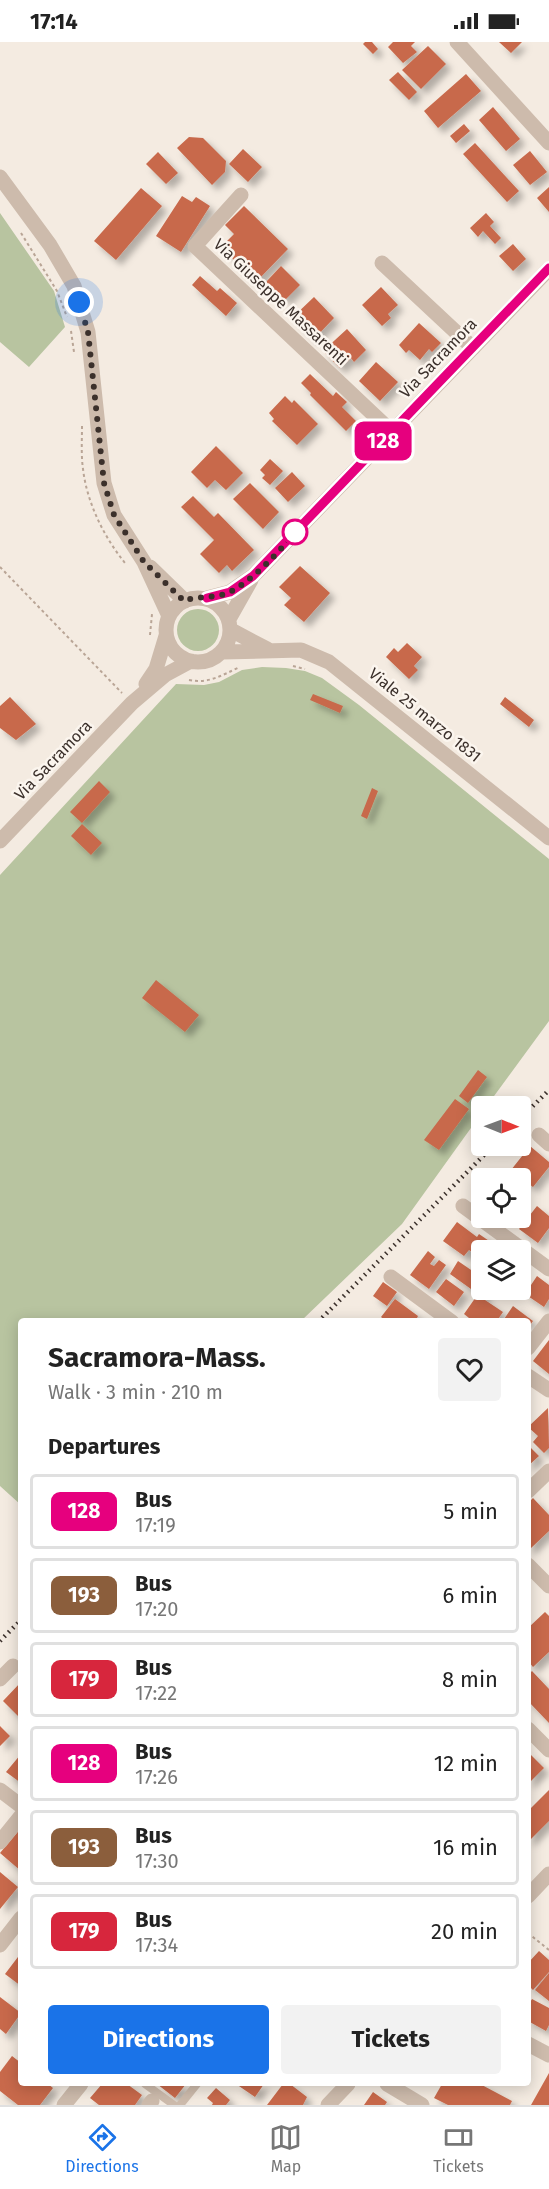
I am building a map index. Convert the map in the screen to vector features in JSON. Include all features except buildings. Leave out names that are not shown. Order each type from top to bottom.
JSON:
[{"type":"street","points":[[458,42],[549,143]]},
{"type":"street","points":[[0,177],[50,245],[74,286],[88,332],[104,483],[114,515],[144,562],[169,616]]},
{"type":"street","name":"Via Giuseppe Massarenti","points":[[242,195],[195,246],[392,432]]},
{"type":"street","points":[[382,263],[473,348]]},
{"type":"street","name":"Via Sacramora","points":[[207,598],[230,592],[253,576],[549,268]]},
{"type":"street","points":[[144,562],[184,601]]},
{"type":"street","name":"Via Sacramora","points":[[230,625],[253,576]]},
{"type":"street","points":[[199,597],[207,598],[224,610],[230,625],[230,638],[222,652],[205,662],[191,661],[177,654],[170,645],[166,636],[166,626],[169,616],[184,601],[199,597]]},
{"type":"street","name":"Viale 25 marzo 1831","points":[[230,625],[267,649]]},
{"type":"street","name":"Via Sacramora","points":[[132,703],[156,669],[166,636]]},
{"type":"street","name":"Viale 25 marzo 1831","points":[[222,652],[267,649],[301,650],[329,662],[549,838]]},
{"type":"street","name":"Via Sacramora","points":[[0,841],[132,703],[165,675],[191,661]]},
{"type":"street","points":[[463,1206],[549,1269]]},
{"type":"street","points":[[391,1277],[447,1318]]},
{"type":"street","points":[[531,1344],[549,1321]]},
{"type":"street","points":[[531,1378],[549,1390]]},
{"type":"street","points":[[531,1488],[549,1471]]},
{"type":"street","points":[[531,1568],[549,1586]]},
{"type":"street","points":[[0,1678],[13,1666]]},
{"type":"street","points":[[531,1732],[549,1750]]},
{"type":"street","points":[[0,1790],[18,1804]]},
{"type":"street","points":[[0,1842],[18,1820]]},
{"type":"street","points":[[531,1891],[549,1874]]},
{"type":"street","points":[[0,1945],[18,1922]]},
{"type":"street","points":[[531,2046],[549,2055]]},
{"type":"street","points":[[64,2105],[79,2086]]},
{"type":"street","points":[[328,2105],[346,2086]]},
{"type":"street","points":[[390,2086],[422,2105]]},
{"type":"lane","points":[[148,2086],[174,2105]]},
{"type":"lane","points":[[180,2105],[195,2086]]},
{"type":"path","points":[[0,567],[132,703]]},
{"type":"path","points":[[290,665],[310,670]]},
{"type":"path","points":[[186,680],[200,682],[215,680],[239,667],[248,666]]},
{"type":"path","points":[[531,1935],[549,1950]]},
{"type":"green space","points":[[0,213],[54,291],[65,327],[29,367],[0,342]]},
{"type":"green space","points":[[198,609],[206,610],[213,615],[218,622],[218,638],[213,645],[206,650],[198,651],[190,650],[183,645],[178,638],[177,630],[178,622],[183,615],[190,610]]},
{"type":"green space","points":[[262,667],[305,671],[322,678],[359,705],[549,859],[549,1021],[494,1096],[471,1096],[471,1128],[402,1224],[304,1318],[18,1318],[18,1502],[0,1486],[0,875],[176,684],[204,685],[219,682],[242,670]]},
{"type":"railway","points":[[531,1108],[549,1090]]},
{"type":"railway","points":[[322,1318],[483,1156]]},
{"type":"railway","points":[[0,1641],[18,1623]]},
{"type":"bus line","name":"128","points":[[207,598],[230,592],[253,576],[549,268]]},
{"type":"route","points":[[79,302],[88,332],[104,483],[114,515],[144,562],[184,601],[199,597],[207,598],[230,592],[253,576],[295,532]]}]
